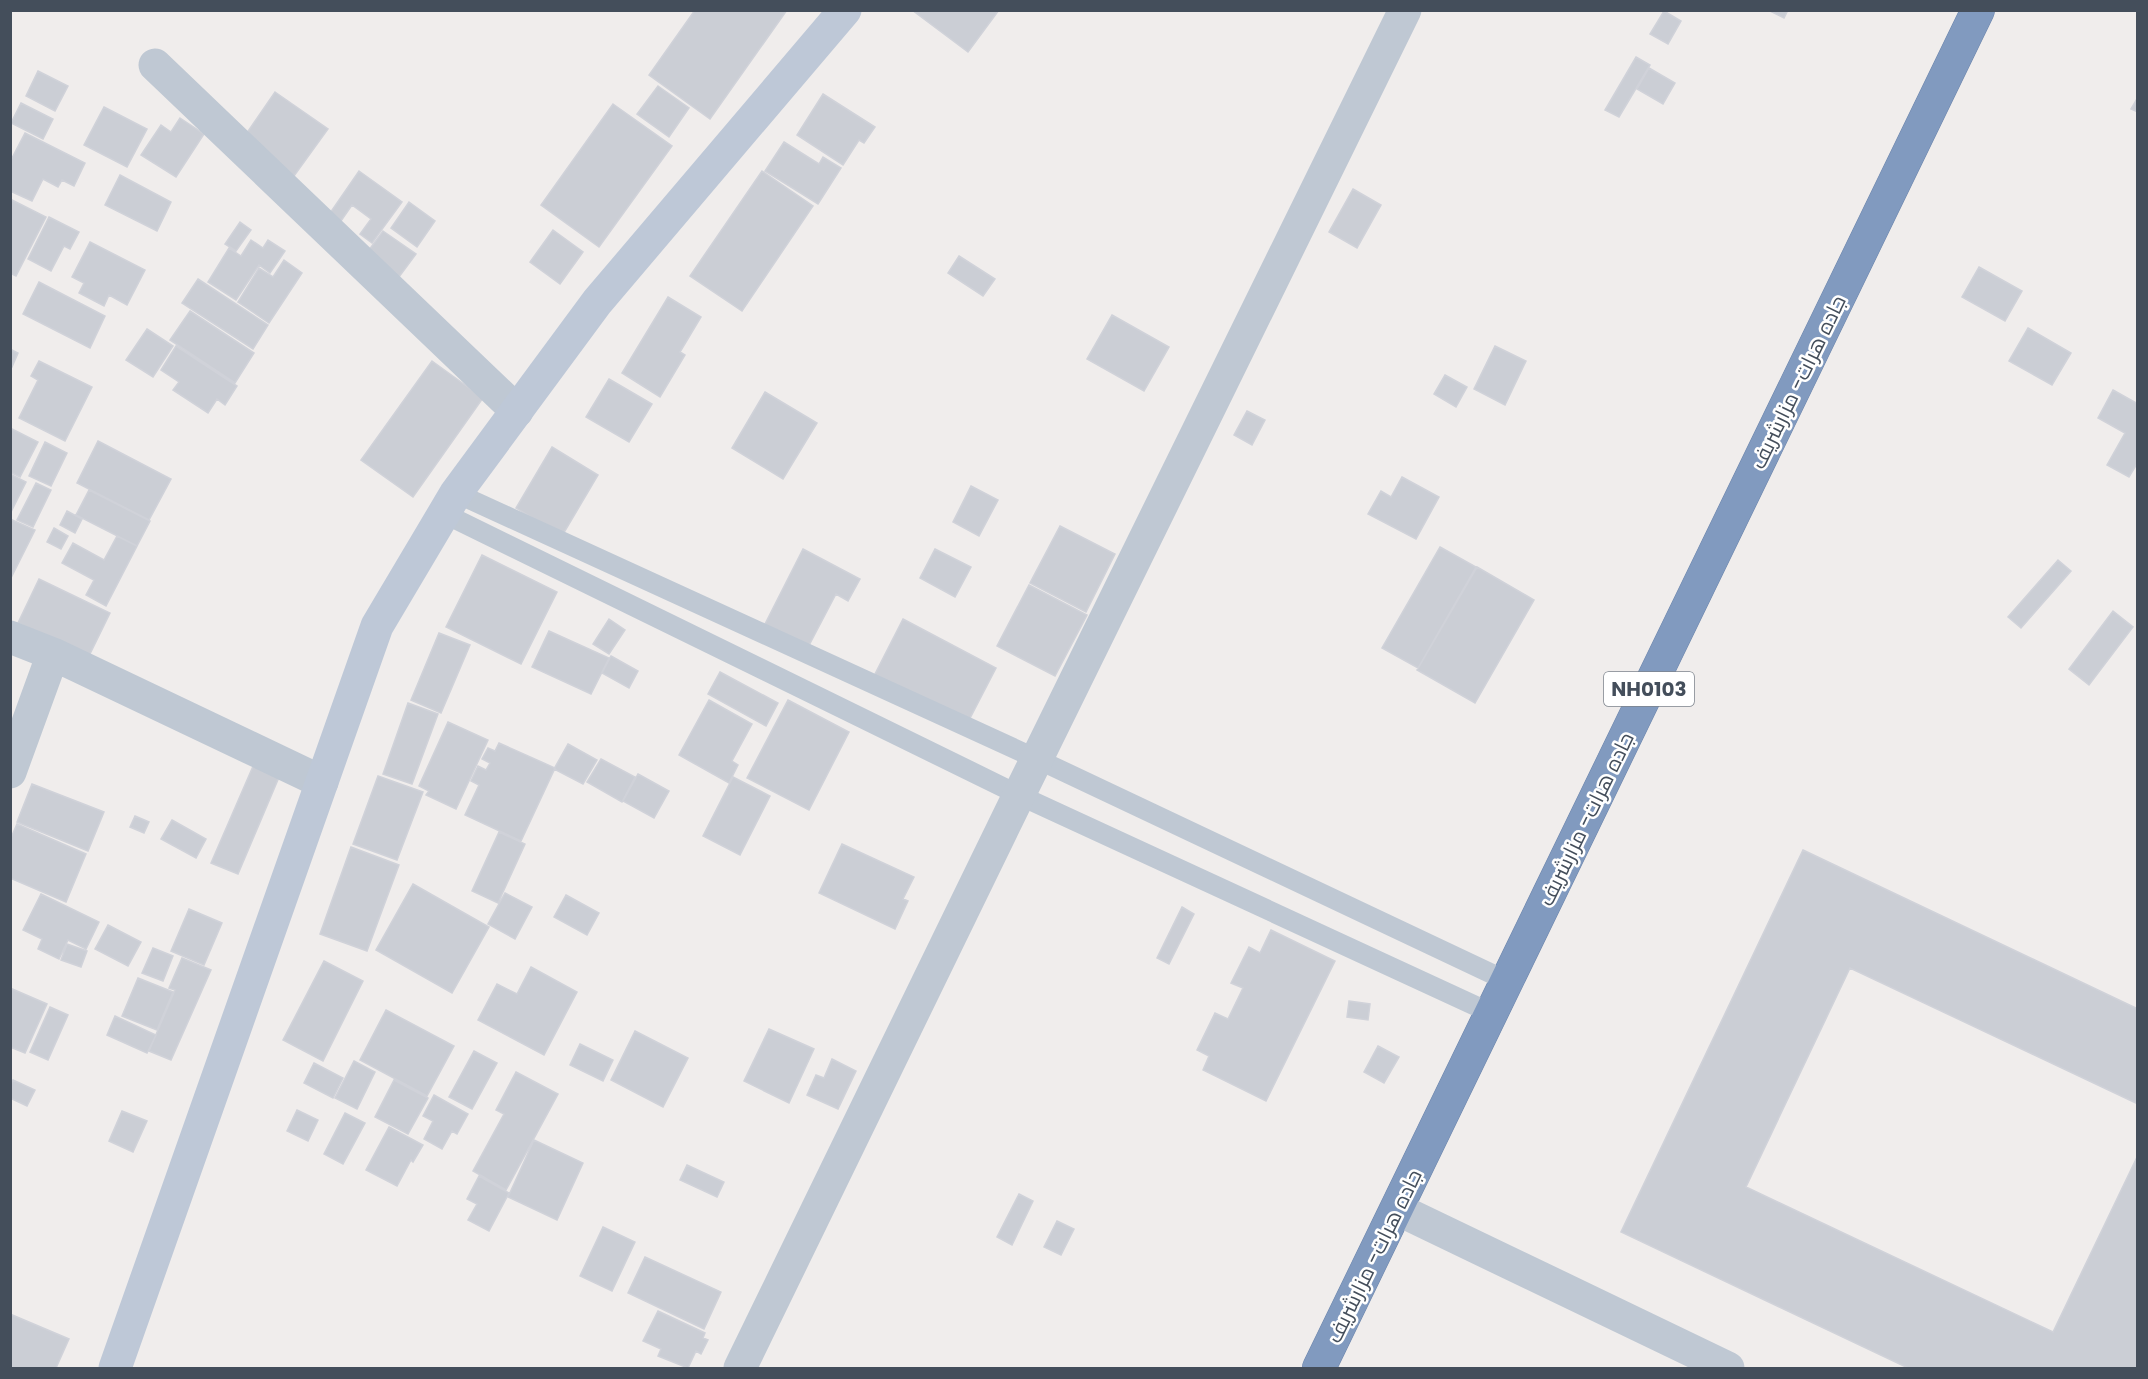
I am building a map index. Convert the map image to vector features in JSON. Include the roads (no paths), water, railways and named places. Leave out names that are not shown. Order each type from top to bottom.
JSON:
[{"type":"highway","name":"جاده هرات- مزارشریف","points":[[1319,1368],[1978,10]]},
{"type":"street","points":[[115,1368],[377,626],[449,503],[597,302],[845,10]]},
{"type":"street","points":[[740,1368],[1405,10]]},
{"type":"street","points":[[155,65],[517,411]]},
{"type":"street","points":[[10,637],[53,654],[322,782]]},
{"type":"street","points":[[10,772],[53,654]]},
{"type":"street","points":[[1397,1209],[1728,1368]]},
{"type":"lane","points":[[449,503],[1037,759],[1507,981]]},
{"type":"lane","points":[[449,503],[1019,795],[1491,1013]]}]
